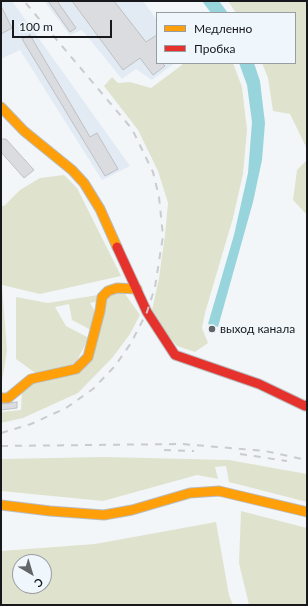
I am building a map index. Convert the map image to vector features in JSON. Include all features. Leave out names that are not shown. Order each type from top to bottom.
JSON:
[{"type":"street","points":[[1,107],[24,132],[72,170],[84,183],[100,209],[147,312],[175,355],[259,384],[305,406],[307,405]]},
{"type":"street","points":[[1,398],[8,398],[31,379],[76,369],[88,357],[95,335],[102,297],[108,291],[117,288],[137,289]]},
{"type":"street","points":[[1,506],[104,515],[132,510],[190,493],[219,491],[307,512]]},
{"type":"shaded area","points":[[1,1],[12,1],[130,166],[102,180],[20,50],[1,59]]},
{"type":"shaded area","points":[[44,1],[143,1],[156,19],[156,64],[174,64],[152,80],[136,69],[122,79],[82,30],[70,35]]},
{"type":"green space","points":[[228,1],[307,1],[307,149],[290,114],[273,111],[268,78],[262,64],[296,64],[296,12],[235,12]]},
{"type":"green space","points":[[233,64],[242,87],[247,130],[243,174],[233,218],[202,328],[208,343],[195,352],[177,346],[151,315],[159,278],[168,203],[158,171],[138,130],[104,86],[112,77],[118,83],[130,82],[151,88],[182,65]]},
{"type":"green space","points":[[307,160],[307,215],[293,200],[297,170]]},
{"type":"green space","points":[[64,175],[77,188],[121,276],[40,294],[2,285],[7,351],[1,387],[1,205],[4,206],[20,190],[40,178]]},
{"type":"green space","points":[[123,291],[140,315],[130,334],[113,357],[78,393],[23,418],[1,423],[1,412],[21,410],[22,391],[29,385],[91,358],[102,324],[104,300],[90,303],[96,313],[91,330],[72,320],[69,304],[55,307],[66,326],[89,338],[75,364],[38,375],[16,359],[16,297],[48,303]]},
{"type":"green space","points":[[105,457],[229,460],[307,474],[307,502],[229,482],[226,466],[215,467],[218,479],[197,475],[103,501],[1,491],[1,459]]},
{"type":"green space","points":[[241,511],[307,528],[307,605],[249,605],[239,563]]},
{"type":"green space","points":[[216,522],[229,595],[233,605],[1,605],[1,551],[95,544]]},
{"type":"water","points":[[202,1],[219,1],[227,12],[210,12]]},
{"type":"water","points":[[239,64],[254,64],[260,81],[265,123],[262,160],[253,202],[218,327],[208,324],[234,235],[248,173],[252,122],[247,85]]},
{"type":"building","points":[[48,1],[57,1],[76,28],[70,32]]},
{"type":"building","points":[[72,1],[114,1],[146,42],[156,36],[156,64],[163,64],[165,66],[153,75],[140,58],[123,70]]},
{"type":"building","points":[[1,6],[12,28],[1,34]]},
{"type":"building","points":[[30,35],[90,137],[97,133],[118,169],[105,176],[22,39]]},
{"type":"building","points":[[1,139],[6,139],[34,170],[24,178],[1,152]]},
{"type":"building","points":[[17,402],[17,408],[1,410],[1,404]]},
{"type":"railway","points":[[1,433],[31,424],[66,408],[93,389],[115,366],[131,343],[147,312],[155,287],[163,236],[159,197],[153,172],[132,129],[24,1]]},
{"type":"railway","points":[[1,446],[182,444],[265,451],[307,460]]},
{"type":"railway","points":[[164,450],[194,451]]},
{"type":"railway","points":[[240,454],[287,461]]},
{"type":"traffic: slow","points":[[1,107],[24,131],[72,170],[84,183],[100,209],[117,247]]},
{"type":"traffic: slow","points":[[1,398],[8,398],[31,379],[76,369],[88,357],[100,311],[102,297],[108,291],[117,288],[137,289]]},
{"type":"traffic: slow","points":[[1,505],[50,511],[104,515],[132,510],[190,493],[219,491],[307,512]]},
{"type":"traffic: jam","points":[[117,247],[147,312],[175,355],[259,384],[305,406],[307,405]]},
{"type":"place","name":"выход канала","points":[[212,329]]}]
